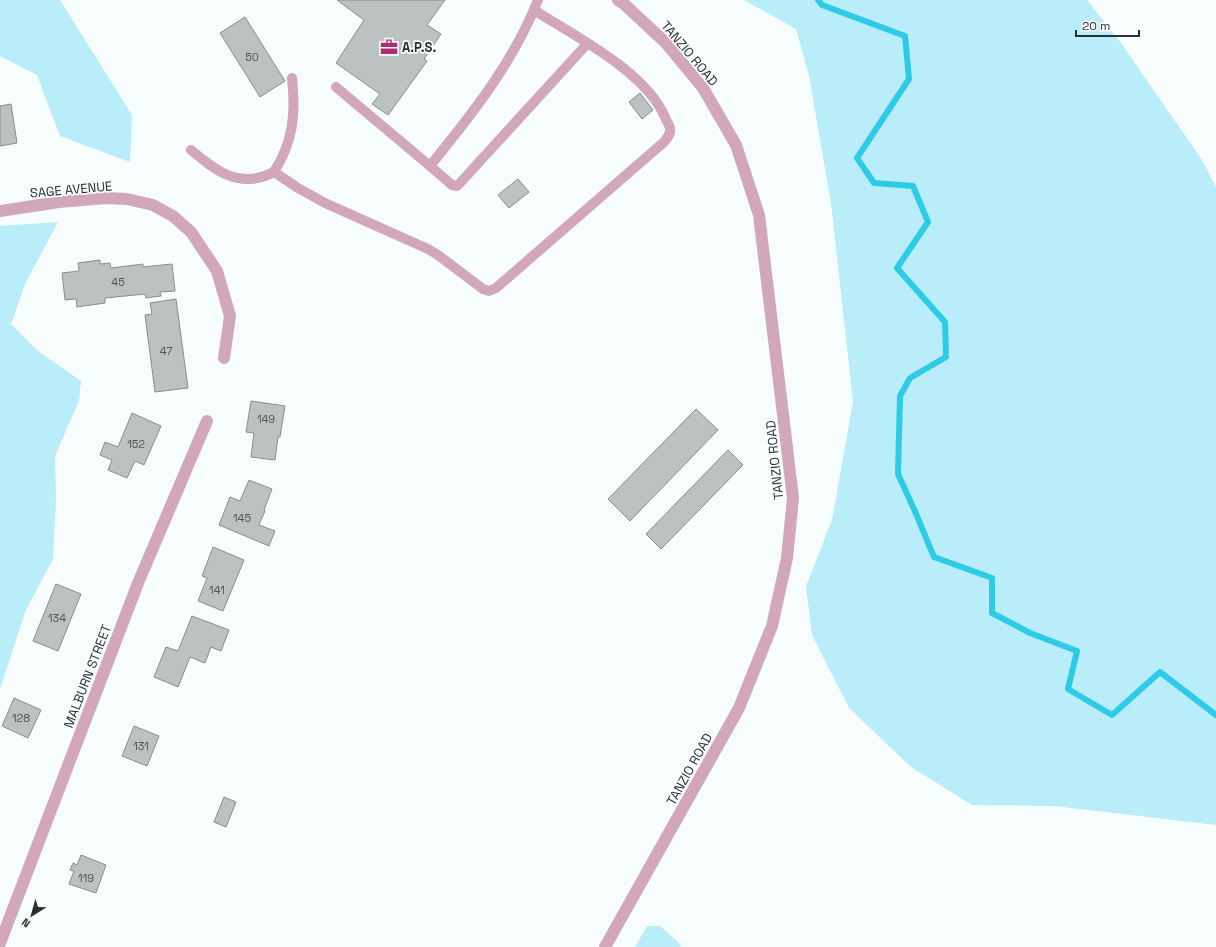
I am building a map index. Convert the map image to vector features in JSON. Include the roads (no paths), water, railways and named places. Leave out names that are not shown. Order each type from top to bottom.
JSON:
[{"type":"street","name":"TANZIO ROAD","points":[[605,947],[739,708],[772,626],[787,558],[793,498],[759,215],[736,145],[703,88],[665,42],[618,0]]},
{"type":"street","name":"SAGE AVENUE","points":[[0,210],[59,202],[106,198],[153,205],[174,216],[191,232],[217,271],[230,316],[224,358]]},
{"type":"street","name":"MALBURN STREET","points":[[0,944],[138,583],[207,421]]},
{"type":"lane","points":[[430,166],[460,129],[504,69],[528,24],[538,0]]},
{"type":"lane","points":[[274,172],[298,188],[325,203],[428,248],[483,289],[489,291],[496,288],[664,142],[669,136],[670,129],[662,111],[649,92],[626,70],[534,10]]},
{"type":"lane","points":[[336,87],[452,185],[457,186],[587,44]]},
{"type":"lane","points":[[191,150],[223,174],[239,179],[265,177],[274,172],[281,162],[288,145],[292,126],[294,107],[292,78]]},
{"type":"waterway","points":[[818,0],[822,5],[905,36],[909,79],[857,158],[874,183],[913,186],[928,222],[897,268],[945,322],[946,357],[910,378],[900,396],[898,474],[934,557],[992,578],[992,613],[1030,633],[1077,651],[1068,689],[1112,715],[1160,672],[1216,715]]},
{"type":"place","name":"A.P.S.","points":[[389,47]]}]
